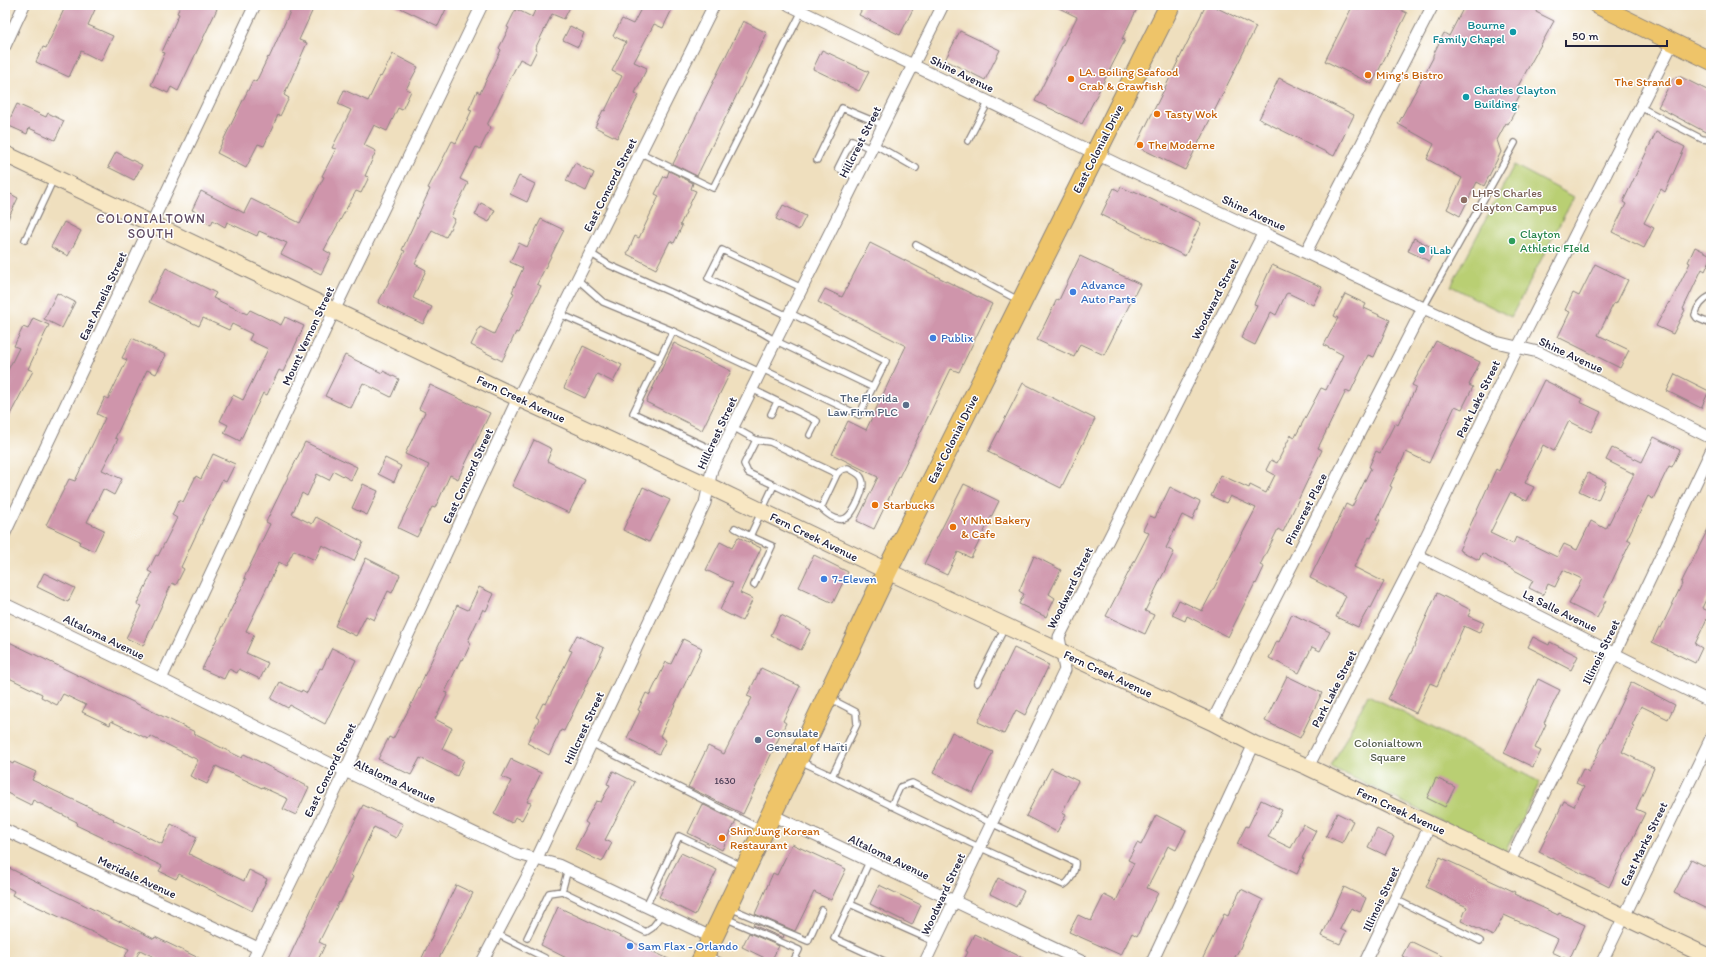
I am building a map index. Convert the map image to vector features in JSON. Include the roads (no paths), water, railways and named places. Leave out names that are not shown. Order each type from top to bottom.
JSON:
[{"type":"highway","name":"East Colonial Drive","points":[[710,954],[725,912],[887,572],[1170,5]]},
{"type":"main road","points":[[1597,5],[1618,10],[1673,42],[1711,60]]},
{"type":"street","points":[[5,46],[24,5]]},
{"type":"street","name":"East Amelia Street","points":[[5,533],[255,5]]},
{"type":"street","name":"Mount Vernon Street","points":[[161,679],[334,311],[482,5]]},
{"type":"street","name":"East Concord Street","points":[[252,962],[344,771],[518,398],[714,5]]},
{"type":"street","name":"Shine Avenue","points":[[789,5],[1096,154],[1423,308],[1496,342],[1538,352],[1711,438]]},
{"type":"street","name":"Hillcrest Street","points":[[482,962],[537,858],[705,503],[712,469],[943,5]]},
{"type":"street","points":[[1306,252],[1433,5]]},
{"type":"street","name":"Park Lake Street","points":[[1308,768],[1417,555],[1518,347],[1673,42]]},
{"type":"street","name":"Fern Creek Avenue","points":[[5,154],[518,398],[709,486],[887,572],[1212,722],[1254,744],[1430,825],[1711,958]]},
{"type":"street","name":"Woodward Street","points":[[925,962],[1065,670],[1059,637],[1264,232]]},
{"type":"street","name":"Pinecrest Place","points":[[1212,722],[1423,308]]},
{"type":"street","name":"Illinois Street","points":[[1509,863],[1615,653],[1711,451]]},
{"type":"street","name":"La Salle Avenue","points":[[1417,555],[1711,702]]},
{"type":"street","name":"Altaloma Avenue","points":[[5,604],[161,679],[344,771],[518,854],[537,858],[568,869],[664,914],[710,954]]},
{"type":"street","name":"East Marks Street","points":[[1602,962],[1711,738]]},
{"type":"street","points":[[1152,962],[1254,744]]},
{"type":"street","name":"Altaloma Avenue","points":[[768,823],[869,862],[1083,962]]},
{"type":"street","name":"Illinois Street","points":[[1365,962],[1430,825]]},
{"type":"street","name":"Meridale Avenue","points":[[5,830],[258,948]]},
{"type":"lane","points":[[641,153],[713,188],[802,11]]},
{"type":"lane","points":[[968,141],[989,101]]},
{"type":"lane","points":[[1640,107],[1702,139],[1711,140]]},
{"type":"lane","points":[[817,160],[842,108],[883,125]]},
{"type":"lane","points":[[857,178],[838,168],[852,140],[873,147],[916,168]]},
{"type":"lane","points":[[1423,308],[1515,143]]},
{"type":"lane","points":[[25,240],[54,178]]},
{"type":"lane","points":[[916,245],[1022,302]]},
{"type":"lane","points":[[577,280],[603,302],[673,331],[859,415],[886,361],[708,278],[722,250],[802,288]]},
{"type":"lane","points":[[590,253],[609,266],[761,332],[776,341],[872,387]]},
{"type":"lane","points":[[1711,296],[1706,298],[1701,303],[1696,310],[1695,315],[1697,318],[1711,324]]},
{"type":"lane","points":[[560,314],[660,358]]},
{"type":"lane","points":[[673,331],[633,413],[720,453]]},
{"type":"lane","points":[[752,389],[817,421],[810,435]]},
{"type":"lane","points":[[771,414],[777,402]]},
{"type":"lane","points":[[733,427],[756,440],[770,442],[837,474]]},
{"type":"lane","points":[[756,440],[744,464],[748,473],[822,508],[828,515],[838,519],[846,518],[854,510],[863,488],[862,479],[858,473],[848,468],[841,470],[837,474],[822,508]]},
{"type":"lane","points":[[750,536],[774,485]]},
{"type":"lane","points":[[734,528],[772,546],[754,585]]},
{"type":"lane","points":[[977,683],[1005,627]]},
{"type":"lane","points":[[828,697],[856,712],[857,724],[832,776]]},
{"type":"lane","points":[[591,743],[768,823]]},
{"type":"lane","points":[[798,760],[891,806],[979,848],[1064,885],[1067,883],[1076,867],[1075,862],[991,823],[912,783],[900,787],[891,806]]},
{"type":"lane","points":[[646,906],[679,836],[746,868]]},
{"type":"lane","points":[[869,862],[834,938],[886,962]]},
{"type":"lane","points":[[562,891],[568,869]]},
{"type":"lane","points":[[527,938],[549,893],[562,891],[646,932],[652,928],[664,914]]},
{"type":"lane","points":[[1395,899],[1480,941]]},
{"type":"lane","points":[[850,904],[935,942]]},
{"type":"lane","points":[[725,912],[808,941],[822,910]]},
{"type":"lane","points":[[725,912],[799,950],[792,962]]},
{"type":"lane","points":[[496,934],[545,958],[544,962]]},
{"type":"place","name":"Bourne Family Chapel","points":[[1513,32]]},
{"type":"place","name":"Ming's Bistro","points":[[1368,75]]},
{"type":"place","name":"LA. Boiling Seafood Crab & Crawfish","points":[[1071,79]]},
{"type":"place","name":"The Strand","points":[[1679,82]]},
{"type":"place","name":"Charles Clayton Building","points":[[1466,97]]},
{"type":"place","name":"Tasty Wok","points":[[1157,114]]},
{"type":"place","name":"The Moderne","points":[[1140,145]]},
{"type":"place","name":"LHPS Charles Clayton Campus","points":[[1464,200]]},
{"type":"place","name":"Clayton Athletic FIeld","points":[[1512,241]]},
{"type":"place","name":"iLab","points":[[1422,250]]},
{"type":"place","name":"Advance Auto Parts","points":[[1073,292]]},
{"type":"place","name":"Publix","points":[[933,338]]},
{"type":"place","name":"The Florida Law Firm PLC","points":[[906,405]]},
{"type":"place","name":"Starbucks","points":[[875,505]]},
{"type":"place","name":"Y Nhu Bakery & Cafe","points":[[953,527]]},
{"type":"place","name":"7-Eleven","points":[[824,579]]},
{"type":"place","name":"Consulate General of Haïti","points":[[758,740]]},
{"type":"place","name":"Shin Jung Korean Restaurant","points":[[722,838]]},
{"type":"place","name":"Sam Flax - Orlando","points":[[630,946]]},
{"type":"district","name":"COLONIALTOWN SOUTH","points":[[151,226]]},
{"type":"park label","name":"Colonialtown Square","points":[[1388,750]]}]
